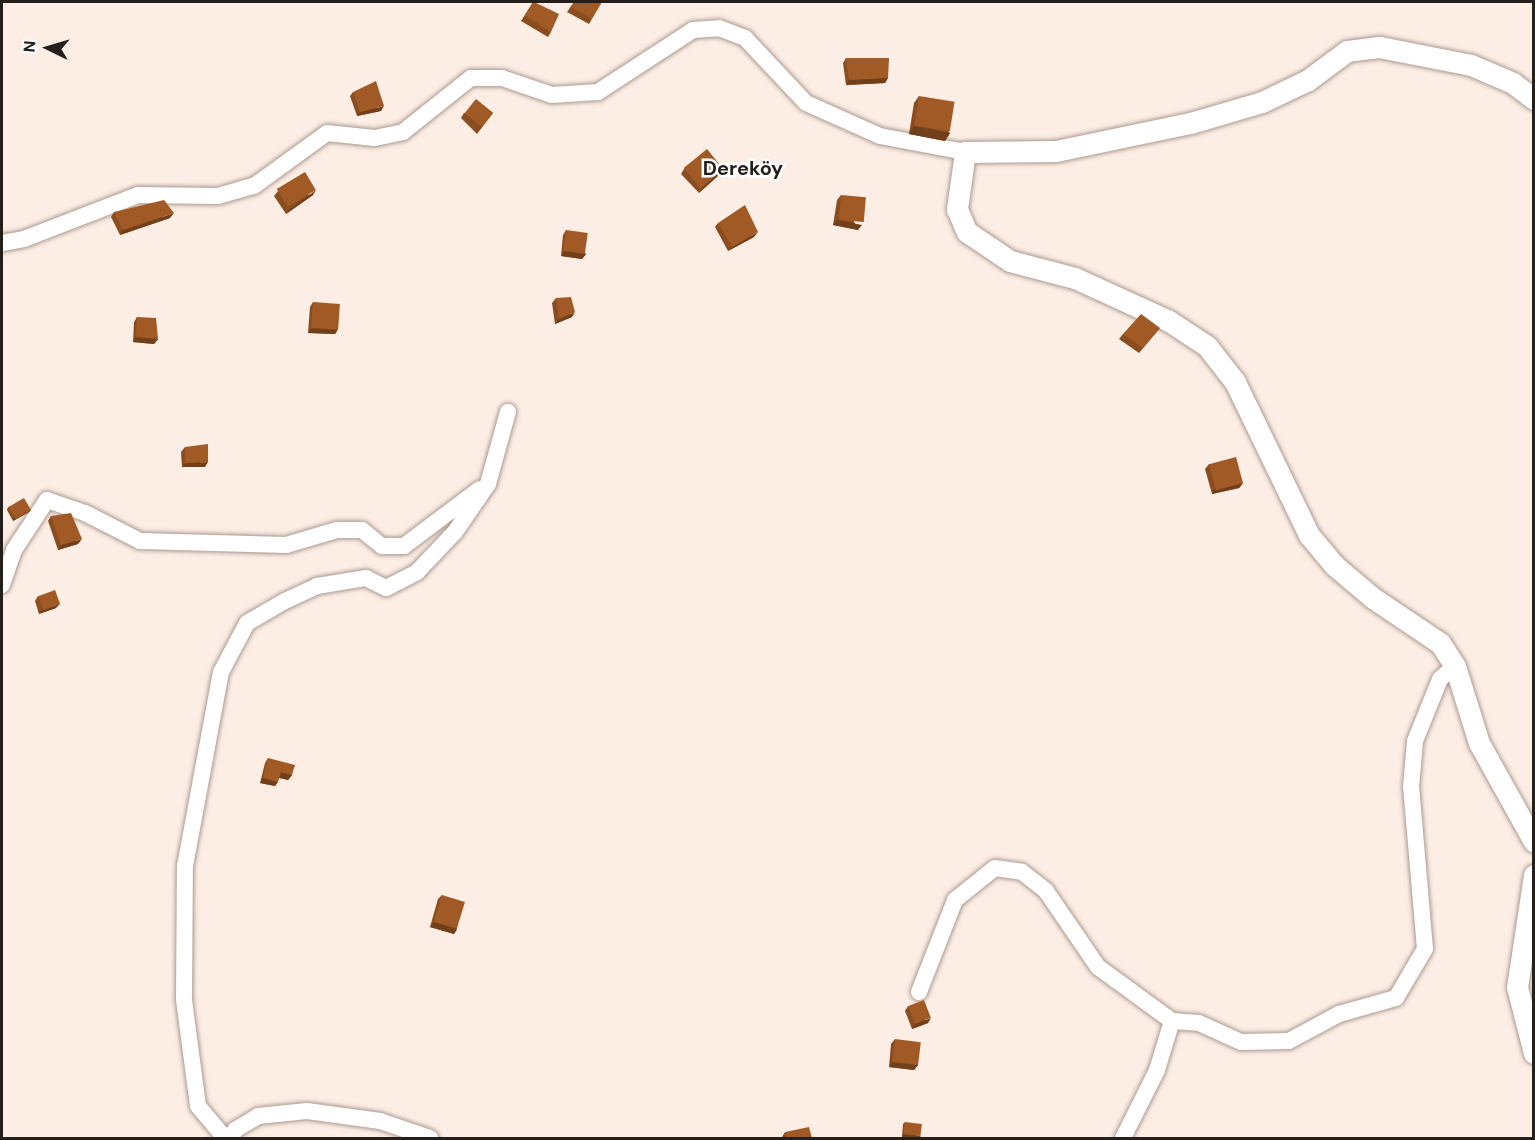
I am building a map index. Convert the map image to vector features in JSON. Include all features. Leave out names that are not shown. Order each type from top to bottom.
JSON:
[{"type":"street","points":[[2,243],[24,239],[138,195],[218,196],[254,186],[327,133],[375,138],[403,132],[471,78],[502,78],[552,95],[598,92],[693,30],[719,28],[746,38],[806,103],[880,136],[965,152],[1056,151],[1190,123],[1262,102],[1308,80],[1347,51],[1379,47],[1471,65],[1514,83],[1533,99]]},
{"type":"street","points":[[965,152],[957,209],[967,232],[1010,261],[1075,278],[1169,321],[1207,346],[1234,382],[1309,535],[1335,566],[1373,598],[1440,643],[1455,666],[1479,743],[1533,842]]},
{"type":"street","points":[[225,1138],[198,1106],[184,999],[185,866],[221,672],[247,622],[285,601],[317,586],[366,578],[386,588],[417,572],[455,532],[488,484],[508,412]]},
{"type":"street","points":[[2,585],[14,550],[47,500],[85,513],[140,541],[286,545],[337,530],[362,530],[382,546],[404,546],[488,484]]},
{"type":"street","points":[[919,992],[955,900],[995,868],[1022,872],[1046,891],[1098,967],[1172,1022],[1199,1023],[1241,1042],[1288,1041],[1339,1014],[1396,998],[1425,949],[1411,787],[1415,741],[1440,679],[1455,666]]},
{"type":"street","points":[[1533,875],[1517,987],[1533,1053]]},
{"type":"street","points":[[1123,1138],[1157,1070],[1172,1022]]},
{"type":"street","points":[[231,1138],[235,1130],[258,1116],[307,1111],[368,1119],[430,1138]]},
{"type":"building","points":[[534,2],[559,14],[551,32],[525,16]]},
{"type":"building","points":[[574,2],[602,2],[592,19],[571,7]]},
{"type":"building","points":[[846,58],[889,58],[888,78],[849,80]]},
{"type":"building","points":[[376,81],[384,106],[360,112],[353,92]]},
{"type":"building","points":[[919,96],[955,102],[950,131],[914,126]]},
{"type":"building","points":[[476,99],[493,113],[482,127],[465,113]]},
{"type":"building","points":[[707,149],[723,169],[700,188],[684,168]]},
{"type":"building","points":[[305,172],[316,190],[288,207],[277,189]]},
{"type":"building","points":[[841,195],[866,197],[864,222],[839,220]]},
{"type":"building","points":[[164,200],[174,213],[123,230],[114,212]]},
{"type":"building","points":[[745,205],[758,232],[732,247],[718,223]]},
{"type":"building","points":[[566,230],[588,233],[585,254],[563,251]]},
{"type":"building","points":[[571,297],[575,312],[559,319],[556,298]]},
{"type":"building","points":[[313,302],[340,304],[338,330],[311,328]]},
{"type":"building","points":[[1141,314],[1160,328],[1143,348],[1123,334]]},
{"type":"building","points":[[137,317],[156,318],[158,339],[136,337]]},
{"type":"building","points":[[208,444],[208,462],[185,463],[185,447]]},
{"type":"building","points":[[1236,457],[1243,483],[1216,490],[1209,464]]},
{"type":"building","points":[[24,498],[31,510],[15,519],[8,507]]},
{"type":"building","points":[[71,513],[82,539],[61,545],[51,516]]},
{"type":"building","points":[[55,590],[60,604],[43,610],[38,596]]},
{"type":"building","points":[[268,758],[295,765],[292,775],[281,772],[278,782],[263,778]]},
{"type":"building","points":[[442,895],[465,902],[457,929],[434,922]]},
{"type":"building","points":[[924,1000],[931,1018],[915,1024],[908,1006]]},
{"type":"building","points":[[895,1039],[921,1042],[918,1065],[892,1062]]},
{"type":"building","points":[[905,1122],[922,1124],[920,1136],[904,1134]]},
{"type":"building","points":[[809,1127],[812,1138],[787,1138],[785,1132]]},
{"type":"district","name":"Dereköy","points":[[743,168]]}]
